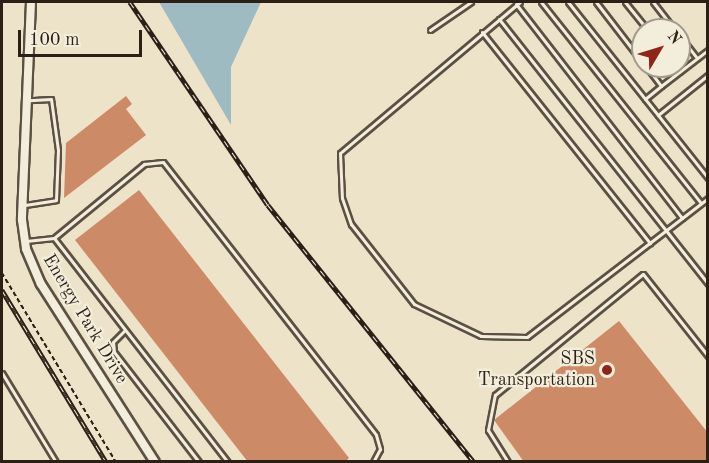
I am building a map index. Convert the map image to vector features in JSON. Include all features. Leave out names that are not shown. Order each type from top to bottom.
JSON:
[{"type":"street","name":"Energy Park Drive","points":[[32,2],[23,205],[24,241],[41,284],[155,462]]},
{"type":"lane","points":[[430,30],[471,2]]},
{"type":"lane","points":[[541,2],[701,203]]},
{"type":"lane","points":[[568,2],[707,176]]},
{"type":"lane","points":[[596,2],[631,47]]},
{"type":"lane","points":[[625,2],[638,18]]},
{"type":"lane","points":[[653,2],[666,18]]},
{"type":"lane","points":[[682,218],[518,3],[343,147],[342,198],[362,242],[422,310],[481,336],[506,340],[544,329],[708,198]]},
{"type":"lane","points":[[498,19],[708,284]]},
{"type":"lane","points":[[482,32],[650,243]]},
{"type":"lane","points":[[691,50],[697,58]]},
{"type":"lane","points":[[691,63],[708,50]]},
{"type":"lane","points":[[658,115],[708,75]]},
{"type":"lane","points":[[655,78],[661,86]]},
{"type":"lane","points":[[645,99],[671,78]]},
{"type":"lane","points":[[23,205],[56,200],[58,150],[51,99],[27,100]]},
{"type":"lane","points":[[24,241],[54,238],[144,164],[163,162],[376,435],[380,449],[373,462]]},
{"type":"lane","points":[[54,238],[228,462]]},
{"type":"lane","points":[[508,462],[488,430],[495,395],[643,274],[708,356]]},
{"type":"lane","points":[[125,330],[113,342],[114,352],[199,462]]},
{"type":"lane","points":[[2,373],[56,462]]},
{"type":"path","points":[[2,273],[116,462]]},
{"type":"water","points":[[159,2],[261,2],[231,67],[231,125]]},
{"type":"building","points":[[126,96],[132,104],[126,109],[146,135],[64,198],[66,143]]},
{"type":"building","points":[[139,190],[349,458],[345,462],[248,462],[75,240]]},
{"type":"building","name":"SBS Transportation","points":[[619,321],[708,433],[708,462],[524,462],[494,420]]},
{"type":"railway","points":[[130,2],[268,205],[474,462]]},
{"type":"railway","points":[[2,290],[106,462]]},
{"type":"place","name":"SBS Transportation","points":[[607,370]]}]
